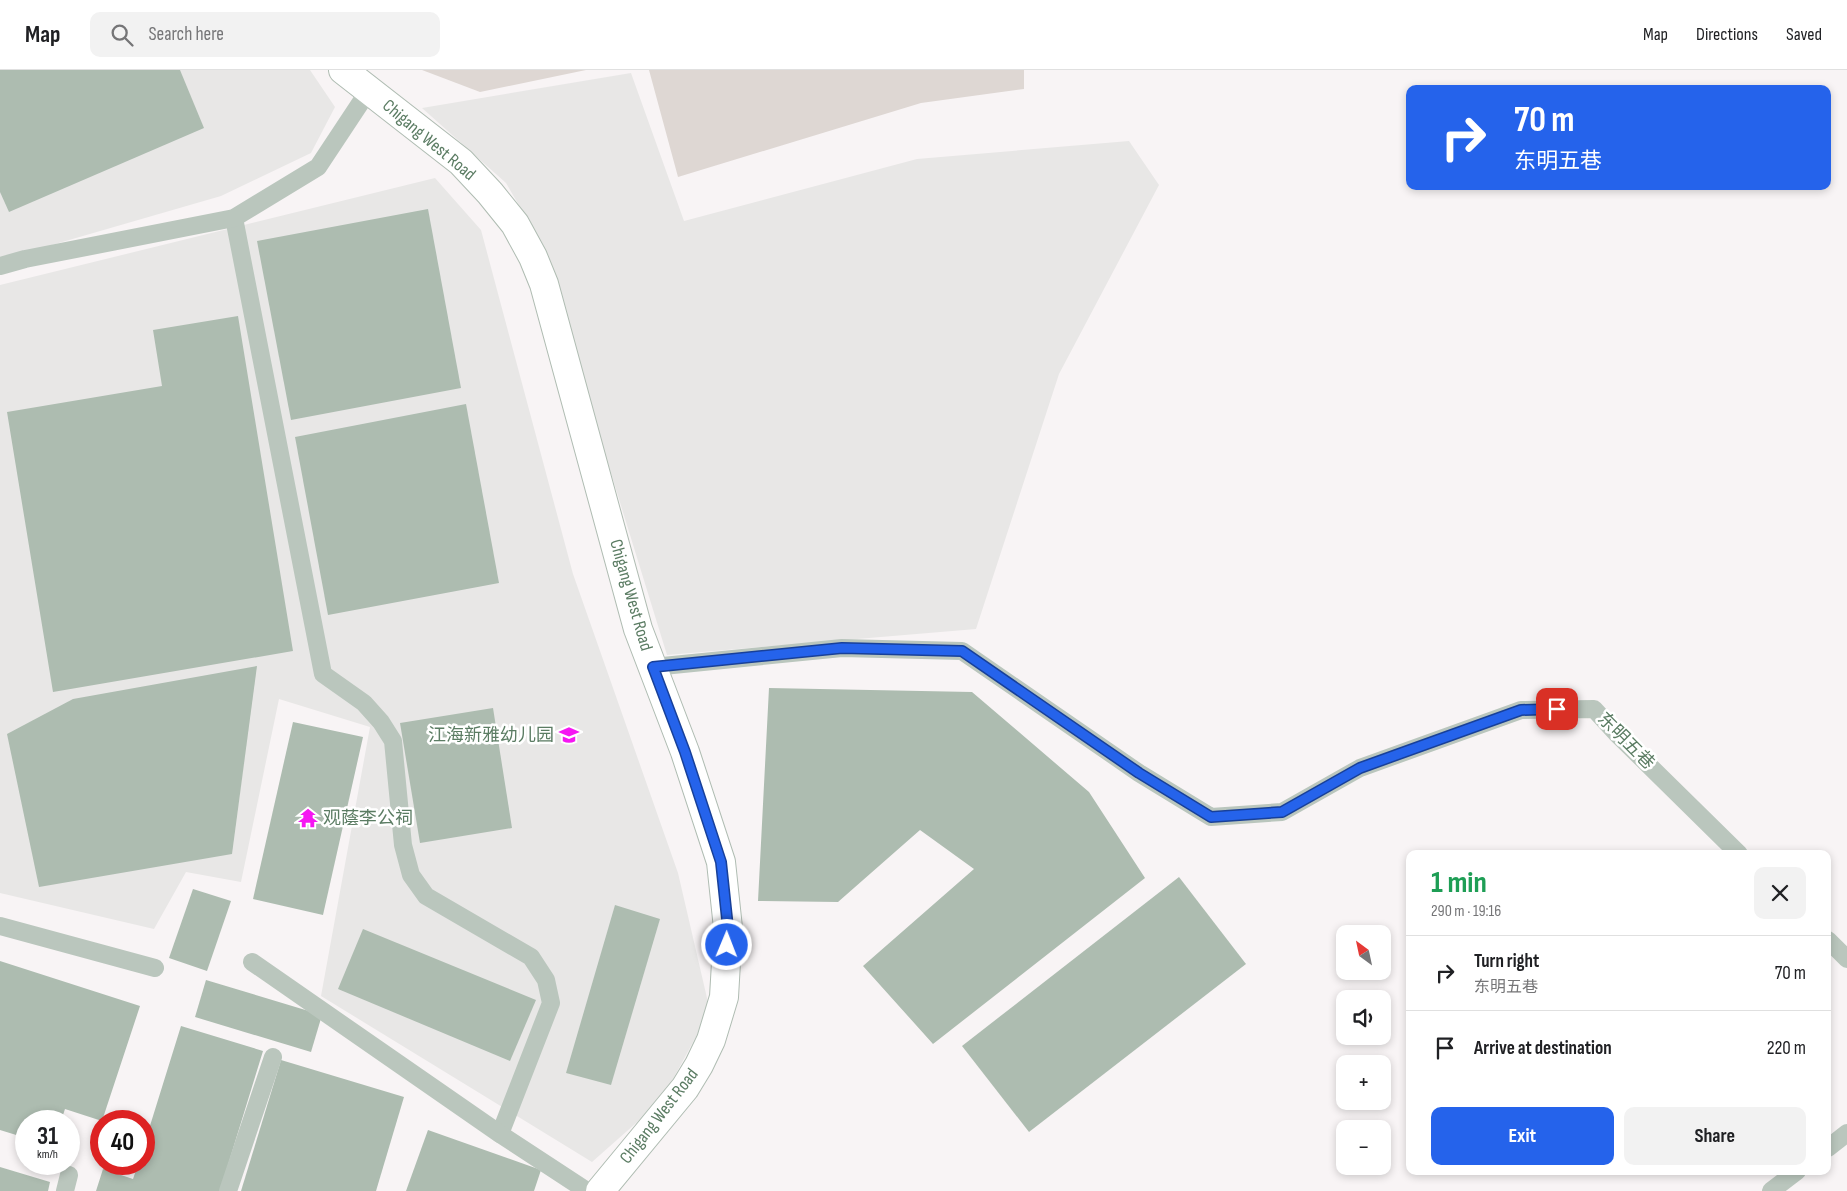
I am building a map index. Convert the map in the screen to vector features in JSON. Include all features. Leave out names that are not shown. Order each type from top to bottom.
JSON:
[{"type":"street","name":"Chigang West Road","points":[[343,70],[461,162],[490,193],[515,224],[533,257],[544,284],[638,629],[685,752],[721,862],[728,928],[724,997],[711,1040],[699,1066],[685,1088],[600,1191]]},
{"type":"lane","points":[[0,266],[24,259],[234,218],[318,167],[369,90]]},
{"type":"lane","points":[[234,218],[323,674],[364,703],[381,722],[392,741],[403,845],[411,875],[426,896],[531,957],[546,980],[551,1004],[500,1134]]},
{"type":"lane","name":"东明五巷","points":[[653,667],[842,648],[962,651],[1139,773],[1211,817],[1282,812],[1360,768],[1521,710],[1594,709],[1616,733],[1736,850]]},
{"type":"lane","points":[[0,926],[155,968]]},
{"type":"lane","points":[[1831,943],[1847,959]]},
{"type":"lane","points":[[252,962],[500,1134],[587,1191]]},
{"type":"lane","points":[[228,1191],[273,1056]]},
{"type":"lane","points":[[1831,1146],[1847,1133]]},
{"type":"lane","points":[[1771,1191],[1791,1175]]},
{"type":"shaded area","points":[[0,70],[310,70],[335,107],[311,153],[221,196],[0,260]]},
{"type":"shaded area","points":[[422,70],[586,70],[480,92]]},
{"type":"shaded area","points":[[649,70],[1024,70],[1024,89],[921,103],[678,177]]},
{"type":"shaded area","points":[[631,73],[684,221],[917,159],[1129,141],[1159,185],[1059,374],[976,629],[667,655],[606,457],[547,253],[506,183],[422,108]]},
{"type":"shaded area","points":[[435,178],[481,230],[573,574],[678,873],[710,1011],[661,1101],[592,1162],[321,996],[370,727],[279,699],[241,882],[186,872],[154,929],[0,893],[0,285]]},
{"type":"building","points":[[0,70],[180,70],[204,128],[9,212],[0,192]]},
{"type":"building","points":[[428,209],[461,388],[291,420],[257,241]]},
{"type":"building","points":[[238,316],[293,651],[53,692],[7,412],[162,386],[153,330]]},
{"type":"building","points":[[466,404],[499,583],[328,615],[295,437]]},
{"type":"building","points":[[257,666],[232,854],[39,887],[7,734],[73,699]]},
{"type":"building","points":[[769,688],[972,692],[1089,792],[1145,878],[933,1044],[863,966],[974,869],[920,830],[838,902],[758,901]]},
{"type":"building","points":[[493,708],[512,828],[420,843],[400,723]]},
{"type":"building","name":"观蔭李公祠","points":[[293,722],[363,737],[323,915],[253,899]]},
{"type":"building","points":[[1179,877],[1246,964],[1029,1132],[962,1046]]},
{"type":"building","points":[[193,889],[231,901],[207,971],[169,958]]},
{"type":"building","points":[[615,905],[660,919],[611,1085],[566,1073]]},
{"type":"building","points":[[363,929],[536,1000],[510,1061],[338,989]]},
{"type":"building","points":[[0,961],[140,1006],[106,1110],[90,1110],[90,1117],[80,1114],[80,1110],[15,1110],[15,1135],[0,1130]]},
{"type":"building","points":[[206,980],[322,1015],[311,1052],[195,1017]]},
{"type":"building","points":[[181,1026],[263,1051],[220,1191],[96,1191],[101,1175],[121,1175],[133,1179],[134,1175],[155,1175],[155,1110]]},
{"type":"building","points":[[281,1060],[404,1097],[376,1191],[241,1191]]},
{"type":"building","points":[[428,1130],[541,1170],[534,1191],[406,1191]]},
{"type":"building","points":[[0,1167],[15,1172],[15,1175],[27,1175],[50,1182],[48,1191],[0,1191]]},
{"type":"place","name":"江海新雅幼儿园","points":[[569,735]]},
{"type":"place","name":"观蔭李公祠","points":[[308,818]]},
{"type":"route","points":[[727,945],[728,928],[721,862],[685,752],[653,667],[842,648],[962,651],[1139,773],[1211,817],[1282,812],[1360,768],[1521,710],[1557,709]]}]
